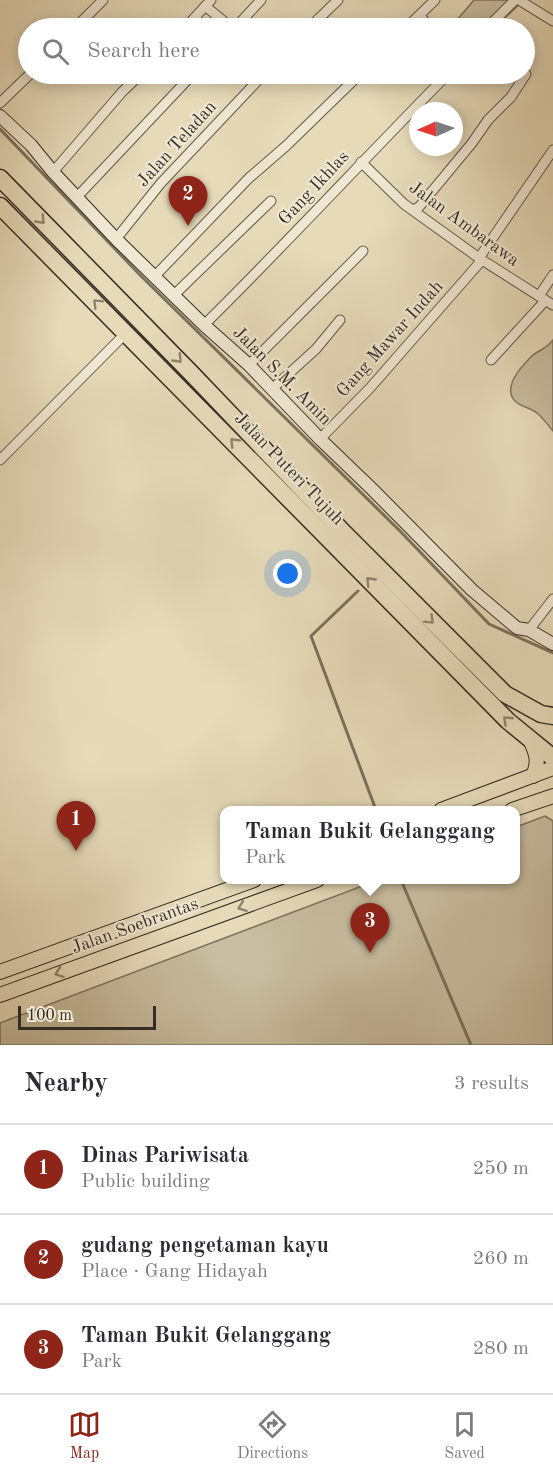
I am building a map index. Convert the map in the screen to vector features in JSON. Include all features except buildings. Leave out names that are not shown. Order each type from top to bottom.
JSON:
[{"type":"highway","name":"Jalan Puteri Tujuh","points":[[0,178],[344,533],[498,687],[523,705],[541,714],[553,716]]},
{"type":"highway","name":"Jalan Puteri Tujuh","points":[[0,206],[508,721],[553,758]]},
{"type":"highway","points":[[553,743],[553,758]]},
{"type":"main road","points":[[530,739],[537,756],[537,768],[533,776]]},
{"type":"main road","points":[[452,806],[553,768]]},
{"type":"main road","points":[[520,808],[553,796]]},
{"type":"main road","points":[[535,803],[553,806]]},
{"type":"main road","name":"Jalan Soebrantas","points":[[0,972],[241,884]]},
{"type":"main road","name":"Jalan Soebrantas","points":[[0,995],[303,884]]},
{"type":"main road","points":[[175,909],[180,928]]},
{"type":"street","points":[[85,18],[103,0]]},
{"type":"street","points":[[244,18],[261,0]]},
{"type":"street","points":[[319,18],[338,0]]},
{"type":"street","points":[[417,18],[435,0]]},
{"type":"street","points":[[498,18],[517,0],[553,21]]},
{"type":"street","points":[[194,18],[208,3],[224,18]]},
{"type":"street","points":[[0,103],[20,84]]},
{"type":"street","points":[[53,172],[130,84]]},
{"type":"street","points":[[77,197],[184,84]]},
{"type":"street","name":"Jalan Teladan","points":[[116,238],[161,183],[255,84]]},
{"type":"street","points":[[155,276],[249,178],[286,146],[350,84]]},
{"type":"street","name":"Gang Ikhlas","points":[[204,325],[285,245],[361,162],[438,84]]},
{"type":"street","points":[[413,210],[419,207],[519,84]]},
{"type":"street","name":"Jalan S.M. Amin","points":[[0,116],[31,145],[53,172],[116,238],[204,325],[249,365],[472,590],[517,628],[529,630],[553,644]]},
{"type":"street","name":"Gang Mawar Indah","points":[[320,439],[370,388],[481,259],[553,150]]},
{"type":"street","name":"Jalan Ambarawa","points":[[361,162],[404,204],[481,259],[546,301]]},
{"type":"street","points":[[175,294],[270,201]]},
{"type":"street","points":[[249,365],[363,251]]},
{"type":"street","points":[[491,360],[546,301],[553,275]]},
{"type":"street","points":[[272,389],[316,350],[340,320]]},
{"type":"street","points":[[0,460],[126,333]]},
{"type":"street","points":[[529,630],[553,599]]},
{"type":"shaded area","points":[[474,0],[524,0],[505,18],[459,18]]},
{"type":"shaded area","points":[[553,340],[553,431],[537,413],[516,402],[511,390],[514,378],[522,366]]},
{"type":"shaded area","points":[[545,816],[553,821],[553,1045],[0,1045],[0,1023],[367,884],[520,884],[520,825]]},
{"type":"waterway","points":[[0,129],[140,275],[400,531],[489,624],[553,653]]},
{"type":"waterway","points":[[358,591],[311,636],[375,806]]},
{"type":"waterway","points":[[403,884],[471,1045]]},
{"type":"place","name":"gudang pengetaman kayu","points":[[188,226]]},
{"type":"place","name":"Dinas Pariwisata","points":[[76,851]]},
{"type":"place","name":"Taman Bukit Gelanggang","points":[[370,953]]}]
